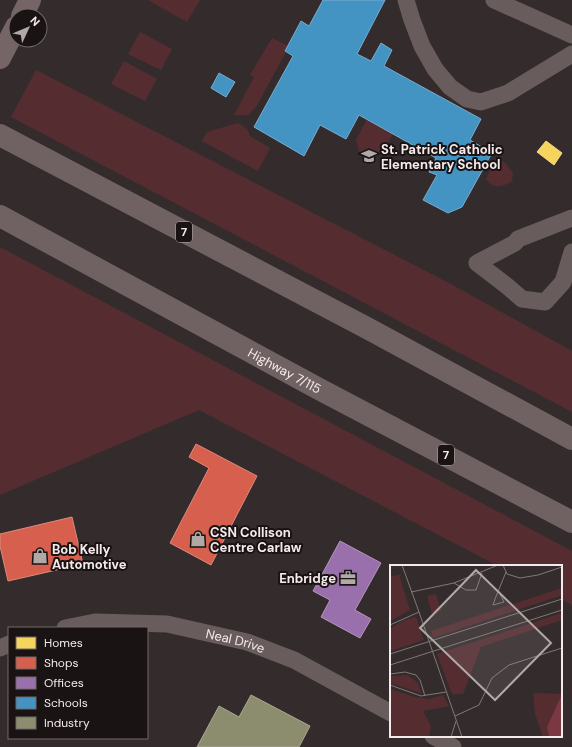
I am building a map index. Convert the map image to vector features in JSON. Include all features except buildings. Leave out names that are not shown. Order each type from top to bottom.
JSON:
[{"type":"highway","name":"7","points":[[0,135],[367,328],[572,439]]},
{"type":"highway","name":"Highway 7/115","points":[[0,216],[326,392],[572,522]]},
{"type":"main road","points":[[0,58],[8,42]]},
{"type":"street","points":[[406,0],[422,46],[435,69],[450,87],[467,99],[481,102],[508,93],[572,54]]},
{"type":"street","points":[[494,0],[572,35]]},
{"type":"street","points":[[572,218],[518,239],[515,243],[477,263],[522,299],[544,302],[563,282],[572,252]]},
{"type":"street","name":"Neal Drive","points":[[70,627],[95,622],[167,624],[248,642],[294,660],[390,712]]},
{"type":"street","points":[[435,737],[453,747]]},
{"type":"shaded area","points":[[148,0],[200,0],[187,22]]},
{"type":"shaded area","points":[[140,32],[172,49],[161,70],[128,54]]},
{"type":"shaded area","points":[[272,38],[288,46],[286,52],[256,107],[248,115],[234,115],[254,77],[250,75]]},
{"type":"shaded area","points":[[124,61],[157,79],[145,101],[111,84]]},
{"type":"shaded area","points":[[36,70],[449,283],[572,351],[572,412],[11,117]]},
{"type":"shaded area","points":[[367,119],[393,134],[385,149],[377,156],[365,155],[359,151],[356,140]]},
{"type":"shaded area","points":[[238,123],[247,129],[250,136],[270,148],[258,171],[202,141],[207,132]]},
{"type":"shaded area","points":[[495,159],[498,159],[507,165],[513,173],[512,181],[508,184],[503,186],[493,185],[486,179]]},
{"type":"shaded area","points":[[0,247],[572,551],[572,605],[562,600],[562,565],[496,565],[199,410],[0,495]]},
{"type":"place","name":"St. Patrick Catholic Elementary School","points":[[369,156]]},
{"type":"place","name":"CSN Collison Centre Carlaw","points":[[198,539]]},
{"type":"place","name":"Bob Kelly Automotive","points":[[40,556]]},
{"type":"place","name":"Enbridge","points":[[348,578]]}]
